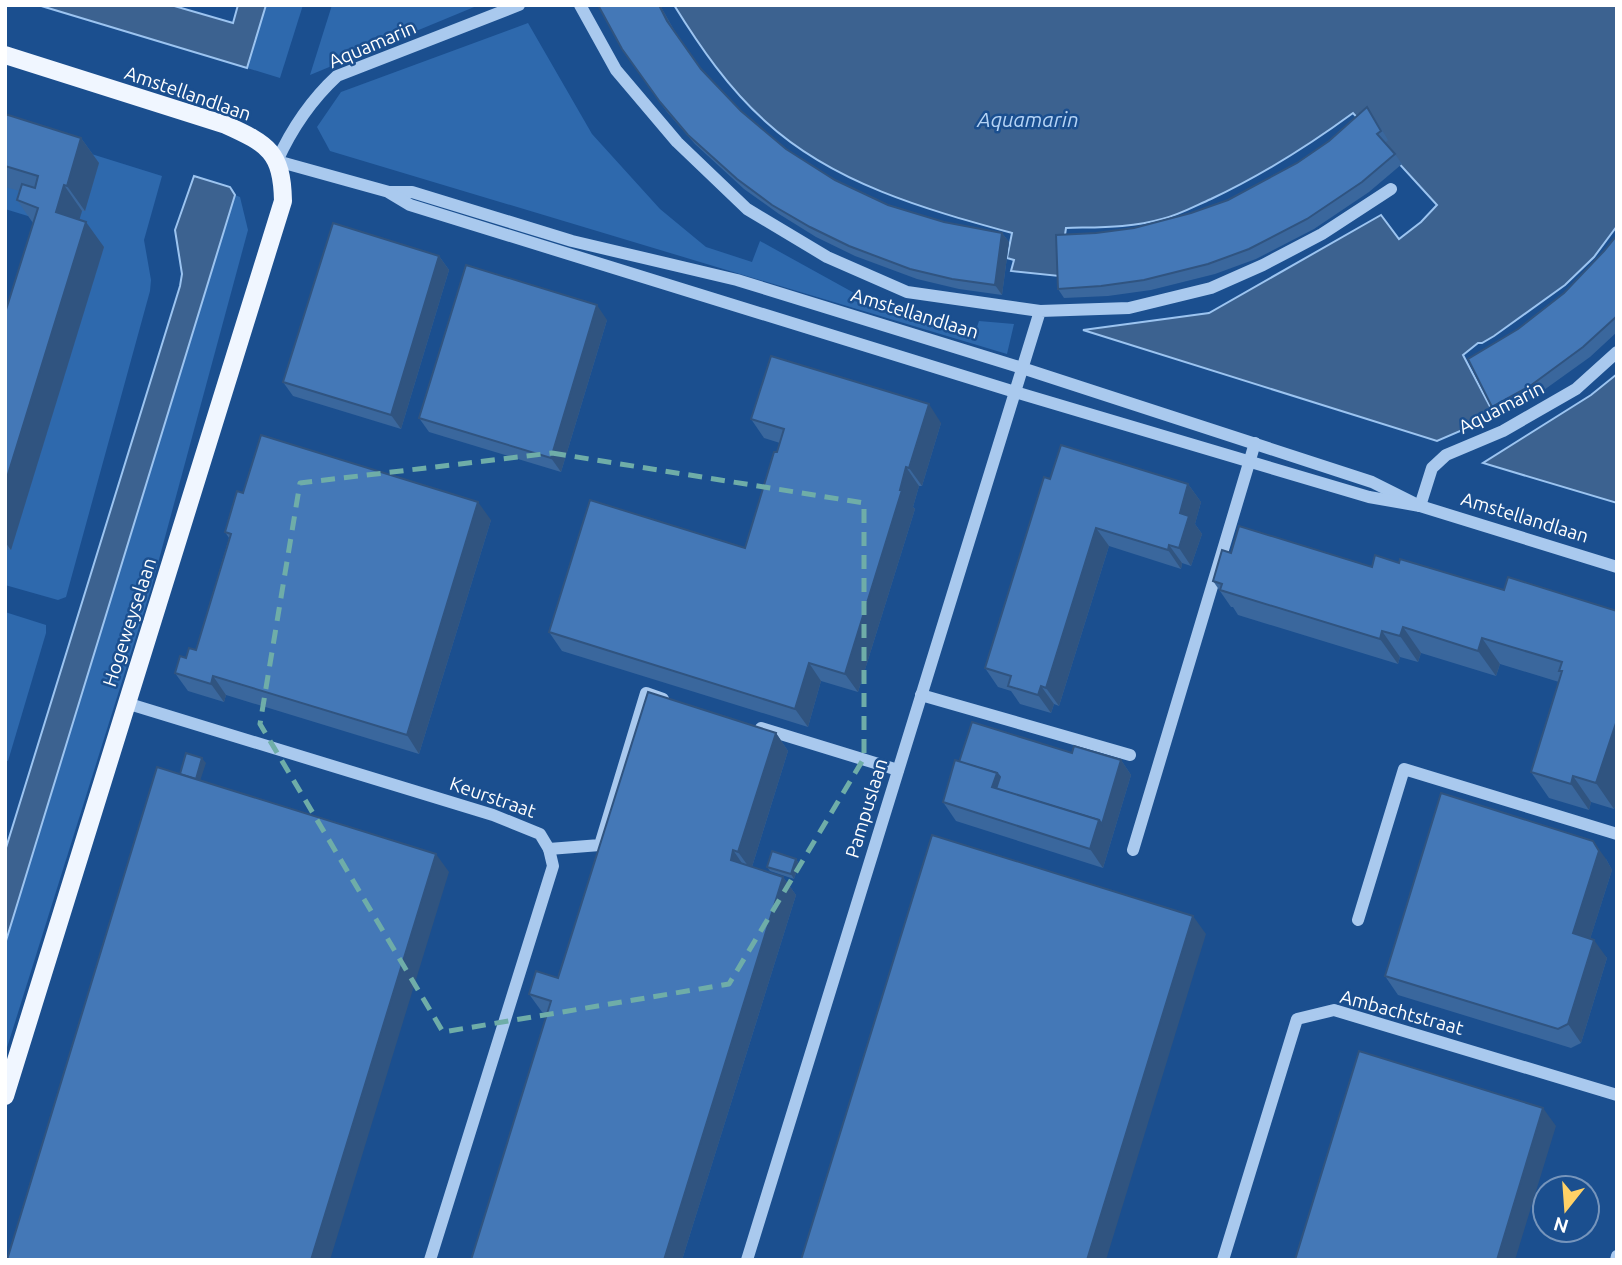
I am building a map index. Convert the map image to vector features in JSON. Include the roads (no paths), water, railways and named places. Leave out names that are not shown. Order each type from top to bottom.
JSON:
[{"type":"main road","name":"Amstellandlaan","points":[[5,55],[226,125],[267,146],[277,161]]},
{"type":"main road","name":"Hogeweyselaan","points":[[5,1096],[276,229],[283,201],[283,181],[277,161]]},
{"type":"street","name":"Aquamarin","points":[[277,161],[290,132],[318,94],[337,76],[519,5]]},
{"type":"street","points":[[580,5],[616,70],[677,142],[747,209],[827,257],[907,292],[1040,311],[1129,307],[1211,288],[1263,265],[1322,234],[1391,190]]},
{"type":"street","name":"Amstellandlaan","points":[[277,161],[389,192],[412,192],[572,241],[737,280],[1373,481],[1420,506]]},
{"type":"street","name":"Amstellandlaan","points":[[389,192],[410,205],[1015,392],[1369,497],[1420,506],[1617,568]]},
{"type":"street","points":[[1022,368],[1040,311]]},
{"type":"street","name":"Aquamarin","points":[[1420,506],[1432,468],[1446,456],[1503,431],[1576,389],[1617,352]]},
{"type":"street","name":"Pampuslaan","points":[[747,1260],[1022,368]]},
{"type":"street","points":[[1133,850],[1255,443]]},
{"type":"street","points":[[430,1260],[553,866],[549,849],[600,845],[646,693],[672,701]]},
{"type":"street","points":[[921,695],[1130,755]]},
{"type":"street","name":"Keurstraat","points":[[126,703],[493,814],[540,834],[549,849]]},
{"type":"street","points":[[752,726],[898,770]]},
{"type":"street","points":[[1358,920],[1404,769],[1617,834]]},
{"type":"street","name":"Ambachtstraat","points":[[1223,1260],[1297,1019],[1334,1010],[1617,1095]]},
{"type":"water","points":[[38,5],[171,5],[233,23],[238,5],[266,5],[247,68]]},
{"type":"water","name":"Aquamarin","points":[[674,5],[1617,5],[1617,226],[1594,257],[1565,285],[1463,355],[1495,416],[1437,441],[1083,330],[1209,313],[1381,215],[1399,239],[1421,222],[1437,205],[1353,113],[1266,170],[1181,213],[1138,224],[1066,228],[1059,276],[1011,271],[1014,260],[1007,258],[1012,233],[882,192],[821,162],[793,144],[752,109],[727,82]]},
{"type":"water","points":[[194,176],[230,187],[235,195],[5,944],[5,851],[180,286],[182,274],[175,230]]},
{"type":"water","points":[[1617,374],[1617,503],[1483,463],[1591,395]]}]
